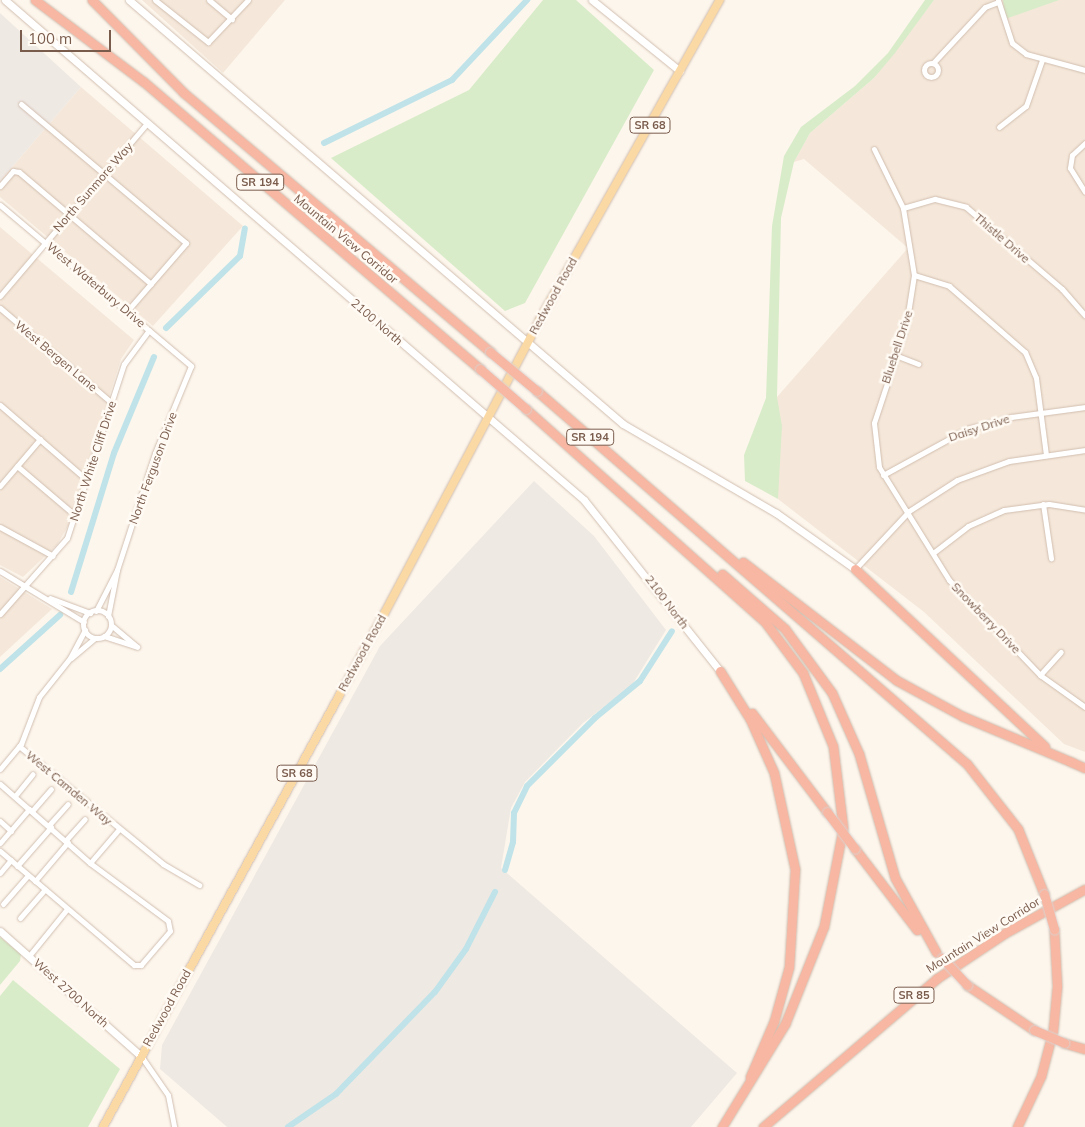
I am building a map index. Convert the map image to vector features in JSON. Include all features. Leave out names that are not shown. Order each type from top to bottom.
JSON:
[{"type":"highway","name":"Mountain View Corridor","points":[[35,0],[144,82],[614,485]]},
{"type":"highway","name":"Mountain View Corridor","points":[[92,0],[184,93],[642,483]]},
{"type":"highway","points":[[642,483],[896,680],[962,716],[1085,768]]},
{"type":"highway","points":[[642,483],[977,774],[1018,829],[1044,894],[1054,930],[1057,986],[1053,1030],[1041,1076],[1017,1127]]},
{"type":"highway","points":[[614,485],[774,618],[815,665],[853,738],[895,878],[939,955]]},
{"type":"highway","points":[[614,485],[740,597],[780,640],[818,702],[839,774],[840,855],[816,949],[775,1044],[721,1127]]},
{"type":"highway","points":[[855,569],[1022,729],[1074,763]]},
{"type":"highway","points":[[720,671],[758,737],[780,791],[792,846],[796,901],[789,967],[774,1021],[721,1127]]},
{"type":"highway","points":[[720,671],[855,849],[939,955],[967,985],[1034,1030],[1064,1043],[1085,1049]]},
{"type":"highway","name":"Mountain View Corridor","points":[[763,1127],[936,979],[1005,933],[1085,889]]},
{"type":"main road","name":"2100 North","points":[[5,0],[597,514],[720,671]]},
{"type":"main road","points":[[129,0],[634,432],[776,513],[855,569]]},
{"type":"main road","points":[[592,0],[680,71]]},
{"type":"main road","name":"SR 68","points":[[680,71],[720,0]]},
{"type":"main road","name":"Redwood Road","points":[[103,1127],[527,342],[680,71]]},
{"type":"main road","name":"West 2700 North","points":[[0,931],[141,1056]]},
{"type":"street","points":[[155,0],[208,42],[232,19],[248,0]]},
{"type":"street","points":[[209,0],[232,19]]},
{"type":"street","points":[[933,63],[985,7],[998,1],[1012,43],[1042,60],[1085,70]]},
{"type":"street","points":[[999,126],[1026,106],[1042,60]]},
{"type":"street","points":[[21,104],[186,243],[127,312]]},
{"type":"street","name":"North Sunmore Way","points":[[0,296],[147,123]]},
{"type":"street","points":[[1085,142],[1072,155],[1071,174],[1085,192]]},
{"type":"street","name":"Bluebell Drive","points":[[874,149],[903,208],[914,275],[909,313],[873,430],[883,475],[909,511]]},
{"type":"street","points":[[0,186],[15,170],[151,284]]},
{"type":"street","name":"Thistle Drive","points":[[903,208],[936,199],[966,207],[1062,289],[1085,315]]},
{"type":"street","name":"West Waterbury Drive","points":[[0,205],[191,366]]},
{"type":"street","points":[[914,275],[949,286],[1020,347],[1034,371],[1046,455]]},
{"type":"street","name":"West Bergen Lane","points":[[0,308],[112,404]]},
{"type":"street","name":"North White Cliff Drive","points":[[0,614],[68,538],[126,360],[149,330]]},
{"type":"street","points":[[895,356],[918,364]]},
{"type":"street","name":"North Ferguson Drive","points":[[108,616],[117,570],[155,453],[191,366]]},
{"type":"street","points":[[0,405],[88,480]]},
{"type":"street","name":"Daisy Drive","points":[[883,475],[953,435],[1040,413],[1085,407]]},
{"type":"street","points":[[0,486],[40,439]]},
{"type":"street","points":[[855,569],[909,511],[970,474],[1046,455],[1085,450]]},
{"type":"street","points":[[17,466],[76,516]]},
{"type":"street","points":[[933,553],[985,517],[1014,507],[1043,504],[1085,510]]},
{"type":"street","points":[[1043,504],[1051,558]]},
{"type":"street","name":"Snowberry Drive","points":[[909,511],[954,585],[1040,675],[1085,707]]},
{"type":"street","points":[[0,527],[53,556]]},
{"type":"street","name":"North Ferguson Drive","points":[[96,611],[117,570]]},
{"type":"street","points":[[0,571],[47,597],[84,622]]},
{"type":"street","points":[[47,597],[90,613]]},
{"type":"street","points":[[0,769],[19,746],[39,697],[70,658],[85,630],[84,622],[90,613],[96,611],[108,616],[111,625],[137,647],[104,636],[96,638],[70,658]]},
{"type":"street","points":[[104,636],[111,625]]},
{"type":"street","points":[[85,630],[96,638]]},
{"type":"street","points":[[1040,675],[1061,652]]},
{"type":"street","name":"West Camden Way","points":[[19,746],[119,829],[199,884]]},
{"type":"street","points":[[15,796],[33,774]]},
{"type":"street","points":[[0,784],[90,863],[168,921],[170,931],[141,964],[134,966],[0,851]]},
{"type":"street","points":[[0,843],[51,789]]},
{"type":"street","points":[[17,866],[68,804]]},
{"type":"street","points":[[35,881],[86,819]]},
{"type":"street","points":[[0,822],[11,831]]},
{"type":"street","points":[[90,863],[119,829]]},
{"type":"street","points":[[0,873],[11,860]]},
{"type":"street","points":[[3,904],[28,875]]},
{"type":"street","points":[[20,918],[45,889]]},
{"type":"street","points":[[29,956],[66,909]]},
{"type":"street","points":[[141,1056],[168,1095],[174,1127]]},
{"type":"shaded area","points":[[142,0],[285,0],[223,73]]},
{"type":"shaded area","points":[[934,0],[1085,0],[1085,752],[1064,744],[924,612],[778,499],[777,397],[908,248],[804,159],[794,162],[810,133],[874,78]]},
{"type":"shaded area","points":[[0,13],[81,87],[0,181]]},
{"type":"shaded area","points":[[81,87],[243,226],[153,326],[0,197],[0,181]]},
{"type":"shaded area","points":[[0,227],[134,340],[121,359],[68,526],[57,545],[23,577],[0,565]]},
{"type":"shaded area","points":[[534,481],[594,536],[666,630],[632,685],[583,723],[525,782],[511,808],[501,868],[737,1073],[691,1127],[227,1127],[160,1069],[162,1045],[380,646]]},
{"type":"shaded area","points":[[0,577],[52,609],[0,657]]},
{"type":"green space","points":[[543,0],[576,0],[654,70],[525,303],[505,311],[331,158],[469,90]]},
{"type":"green space","points":[[925,0],[934,0],[895,53],[874,78],[810,133],[794,162],[781,218],[777,397],[782,426],[778,499],[745,481],[744,455],[766,398],[772,226],[784,156],[801,127],[855,86],[888,53]]},
{"type":"green space","points":[[1003,0],[1059,0],[1005,19]]},
{"type":"green space","points":[[0,937],[21,954],[20,961],[0,985]]},
{"type":"green space","points":[[13,980],[120,1069],[88,1127],[0,1127],[0,996]]},
{"type":"waterway","points":[[324,143],[452,80],[527,0]]},
{"type":"waterway","points":[[166,328],[240,256],[245,228]]},
{"type":"waterway","points":[[71,592],[114,453],[154,357]]},
{"type":"waterway","points":[[0,669],[60,615]]},
{"type":"waterway","points":[[505,870],[513,842],[514,813],[527,786],[595,718],[640,681],[672,631]]},
{"type":"waterway","points":[[288,1127],[336,1094],[435,992],[466,949],[495,892]]}]
